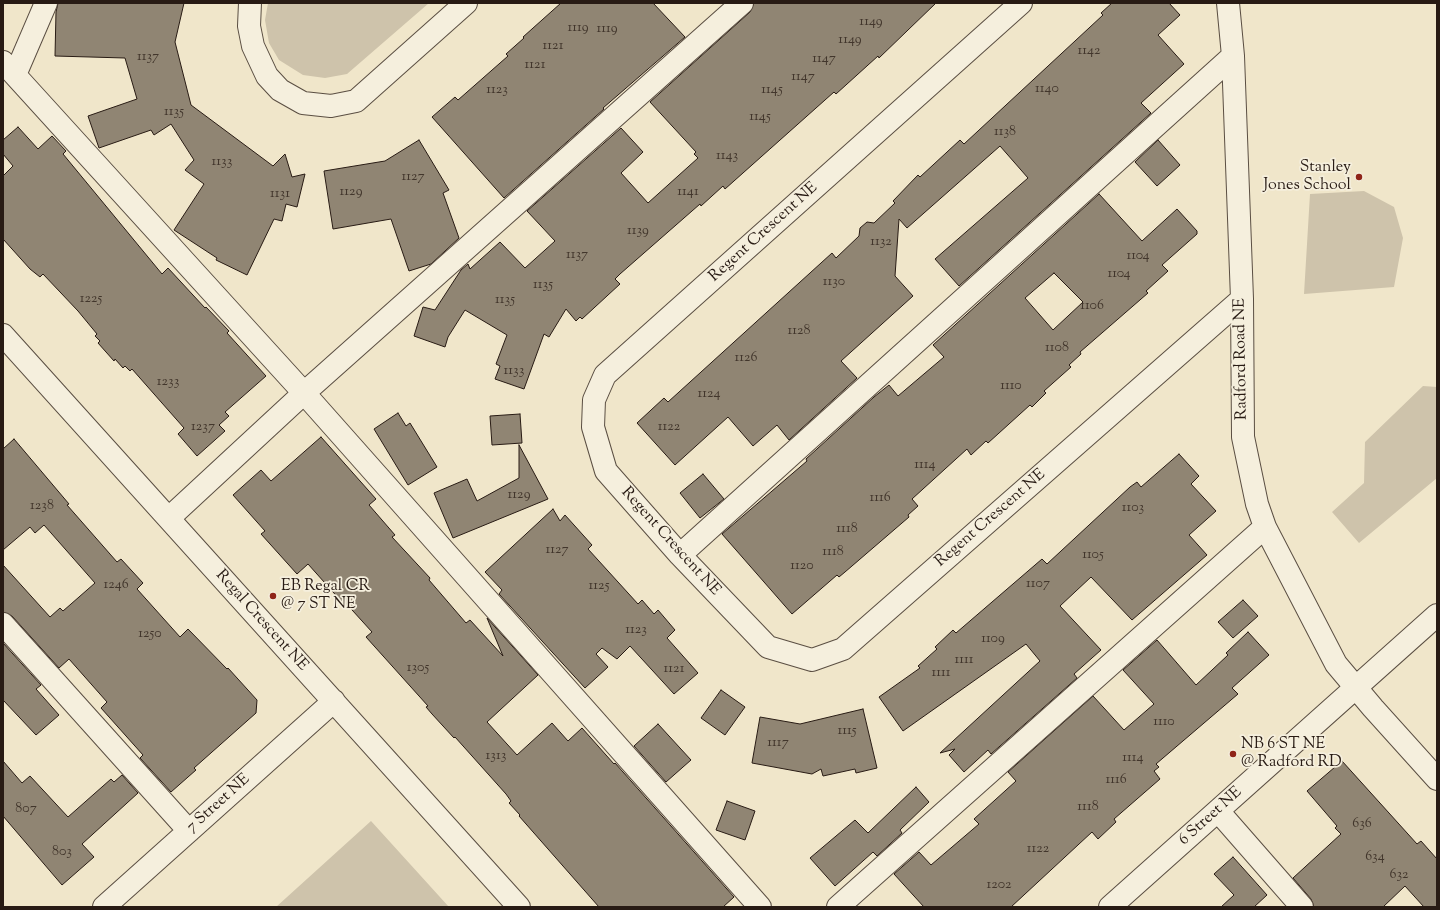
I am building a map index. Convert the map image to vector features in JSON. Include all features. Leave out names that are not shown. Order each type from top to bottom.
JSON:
[{"type":"street","points":[[46,3],[9,69],[304,393],[760,907]]},
{"type":"street","points":[[250,3],[249,26],[253,46],[267,76],[280,90],[302,103],[330,106],[356,101],[466,3]]},
{"type":"street","points":[[169,518],[304,393],[742,3]]},
{"type":"street","name":"Regent Crescent NE","points":[[1020,3],[605,375],[594,400],[593,427],[606,471],[680,554],[768,647],[812,660],[843,649],[1242,299]]},
{"type":"street","name":"Radford Road NE","points":[[1228,3],[1233,56],[1242,299],[1243,437],[1257,504],[1265,527],[1336,664],[1437,779]]},
{"type":"street","points":[[680,554],[1233,56]]},
{"type":"street","name":"Regal Crescent NE","points":[[3,335],[519,907]]},
{"type":"street","points":[[838,907],[1265,527]]},
{"type":"street","name":"6 Street NE","points":[[1110,907],[1437,615]]},
{"type":"street","points":[[3,624],[189,831]]},
{"type":"street","name":"7 Street NE","points":[[104,907],[334,701]]},
{"type":"street","points":[[1218,811],[1302,907]]},
{"type":"shaded area","points":[[268,3],[429,3],[347,74],[325,78],[303,75],[279,60],[269,43],[265,20]]},
{"type":"shaded area","points":[[1364,191],[1394,207],[1403,238],[1394,287],[1304,294],[1310,194]]},
{"type":"shaded area","points":[[1423,386],[1437,387],[1437,478],[1359,543],[1332,512],[1364,483],[1365,442]]},
{"type":"shaded area","points":[[371,821],[449,907],[276,907]]},
{"type":"building","points":[[58,3],[184,3],[175,42],[191,105],[273,166],[285,154],[292,177],[305,174],[297,207],[286,204],[282,221],[274,219],[247,275],[216,260],[217,258],[174,230],[204,184],[185,170],[194,160],[171,124],[154,135],[151,130],[99,148],[88,116],[137,99],[125,58],[55,56],[56,12]]},
{"type":"building","points":[[561,3],[653,3],[685,37],[603,108],[604,109],[504,198],[432,117],[455,97],[458,100],[508,56],[506,54]]},
{"type":"building","points":[[754,3],[936,3],[879,58],[878,56],[836,94],[834,92],[725,189],[723,186],[701,206],[700,204],[620,274],[615,279],[620,284],[582,319],[580,317],[576,321],[566,309],[549,337],[544,334],[524,389],[495,379],[500,366],[496,364],[507,335],[465,310],[448,337],[445,347],[414,336],[423,307],[435,310],[461,270],[468,264],[470,269],[500,242],[525,268],[555,241],[527,211],[621,128],[643,152],[621,173],[648,203],[698,158],[694,154],[696,152],[650,102],[750,12]]},
{"type":"building","points":[[1112,3],[1169,3],[1180,15],[1158,35],[1184,64],[1141,103],[1151,113],[959,286],[935,259],[1028,178],[1000,146],[907,228],[899,219],[895,276],[913,296],[841,361],[857,378],[789,440],[777,425],[753,446],[728,417],[675,465],[637,423],[664,398],[668,402],[832,253],[836,258],[859,236],[860,228],[867,222],[874,223],[895,203],[893,201],[918,175],[920,177],[960,140],[964,144],[1103,15],[1101,13]]},
{"type":"building","points":[[18,127],[38,149],[52,136],[66,151],[63,154],[162,274],[168,268],[205,308],[206,307],[229,331],[227,333],[266,376],[225,412],[229,416],[219,425],[225,431],[197,456],[178,434],[184,428],[132,369],[130,371],[125,366],[123,368],[115,359],[114,361],[98,343],[100,341],[95,336],[97,334],[78,311],[43,274],[40,277],[30,269],[3,239],[3,176],[13,166],[3,154],[3,140]]},
{"type":"building","points":[[419,140],[449,190],[443,193],[459,238],[431,264],[409,271],[391,219],[333,229],[324,171],[385,161]]},
{"type":"building","points":[[1158,140],[1180,165],[1157,186],[1135,162]]},
{"type":"building","points":[[1099,194],[1142,241],[1177,209],[1197,231],[1197,234],[1162,265],[1168,271],[1146,291],[1148,293],[1080,352],[1081,354],[1069,365],[1071,367],[1044,391],[1046,393],[1032,407],[1030,405],[988,443],[986,441],[971,455],[967,449],[912,499],[918,506],[908,515],[909,517],[839,577],[837,575],[792,614],[722,534],[807,461],[806,459],[889,385],[898,396],[944,357],[933,345]],"holes":[[[1054,273],[1083,302],[1053,330],[1025,298]]]},
{"type":"building","points":[[398,413],[406,426],[410,423],[437,467],[408,485],[374,429]]},
{"type":"building","points":[[520,414],[522,443],[492,445],[490,416]]},
{"type":"building","points":[[321,437],[376,499],[369,505],[395,535],[392,537],[430,578],[429,580],[466,623],[470,620],[503,656],[487,618],[538,675],[487,722],[517,755],[552,723],[568,741],[582,728],[734,897],[723,907],[599,907],[519,816],[520,815],[509,803],[511,801],[506,794],[455,737],[454,738],[432,714],[426,707],[428,706],[366,637],[372,632],[343,600],[341,601],[308,564],[297,574],[261,534],[265,531],[233,495],[261,470],[271,481]]},
{"type":"building","points":[[14,439],[69,504],[67,505],[117,562],[121,559],[143,583],[137,589],[180,637],[188,629],[227,669],[228,668],[257,700],[256,713],[194,768],[196,770],[171,792],[140,758],[143,755],[101,708],[107,702],[69,659],[59,668],[12,616],[3,612],[3,565],[50,617],[60,608],[63,611],[95,583],[44,525],[35,533],[30,527],[3,550],[3,449]]},
{"type":"building","points":[[519,445],[548,499],[453,538],[434,493],[467,479],[477,501],[519,478]]},
{"type":"building","points":[[1179,454],[1199,476],[1191,484],[1216,511],[1189,535],[1207,555],[1132,620],[1091,577],[1060,606],[1101,650],[1074,674],[1077,678],[991,754],[988,750],[964,772],[949,755],[955,749],[940,753],[1040,661],[1026,644],[903,731],[879,697],[920,668],[918,666],[937,649],[935,647],[953,630],[956,633],[1042,559],[1047,564],[1130,487],[1137,482],[1141,487]]},
{"type":"building","points":[[703,474],[724,499],[700,518],[680,493]]},
{"type":"building","points":[[553,509],[560,521],[565,515],[592,545],[588,549],[638,604],[642,600],[654,614],[658,610],[675,630],[667,638],[698,673],[674,694],[630,646],[617,659],[602,648],[596,654],[608,667],[585,688],[499,594],[502,590],[485,572]]},
{"type":"building","points":[[1243,600],[1258,616],[1233,638],[1218,622]]},
{"type":"building","points":[[1248,632],[1269,655],[1232,688],[1238,694],[1156,764],[1159,767],[1154,771],[1160,779],[1114,819],[1116,822],[1098,839],[1092,832],[1011,907],[924,907],[894,874],[919,852],[931,865],[979,824],[974,819],[1016,781],[1008,772],[1093,696],[1124,730],[1154,704],[1123,670],[1157,640],[1196,685],[1228,655],[1226,653]]},
{"type":"building","points":[[3,643],[41,685],[36,689],[59,715],[36,735],[3,700]]},
{"type":"building","points":[[721,690],[745,707],[725,735],[701,718]]},
{"type":"building","points":[[863,709],[877,768],[856,773],[855,769],[823,776],[821,769],[812,774],[752,763],[760,717],[800,724]]},
{"type":"building","points":[[658,724],[691,760],[666,782],[634,746]]},
{"type":"building","points":[[3,761],[22,783],[30,776],[68,817],[111,779],[114,782],[122,775],[138,793],[82,844],[94,857],[62,885],[3,816]]},
{"type":"building","points":[[1342,761],[1417,844],[1421,841],[1437,859],[1437,907],[1424,907],[1405,886],[1383,907],[1314,907],[1311,899],[1293,878],[1341,834],[1335,828],[1337,826],[1307,791]]},
{"type":"building","points":[[916,787],[929,802],[900,830],[902,833],[877,856],[873,852],[835,886],[810,858],[855,820],[868,833]]},
{"type":"building","points":[[727,801],[755,811],[745,840],[716,830]]},
{"type":"building","points":[[1233,857],[1267,895],[1254,907],[1221,907],[1234,895],[1214,874]]},
{"type":"place","name":"Stanley Jones School","points":[[1359,177]]},
{"type":"place","name":"EB Regal CR @ 7 ST NE","points":[[273,596]]},
{"type":"place","name":"NB 6 ST NE @ Radford RD","points":[[1233,754]]}]
